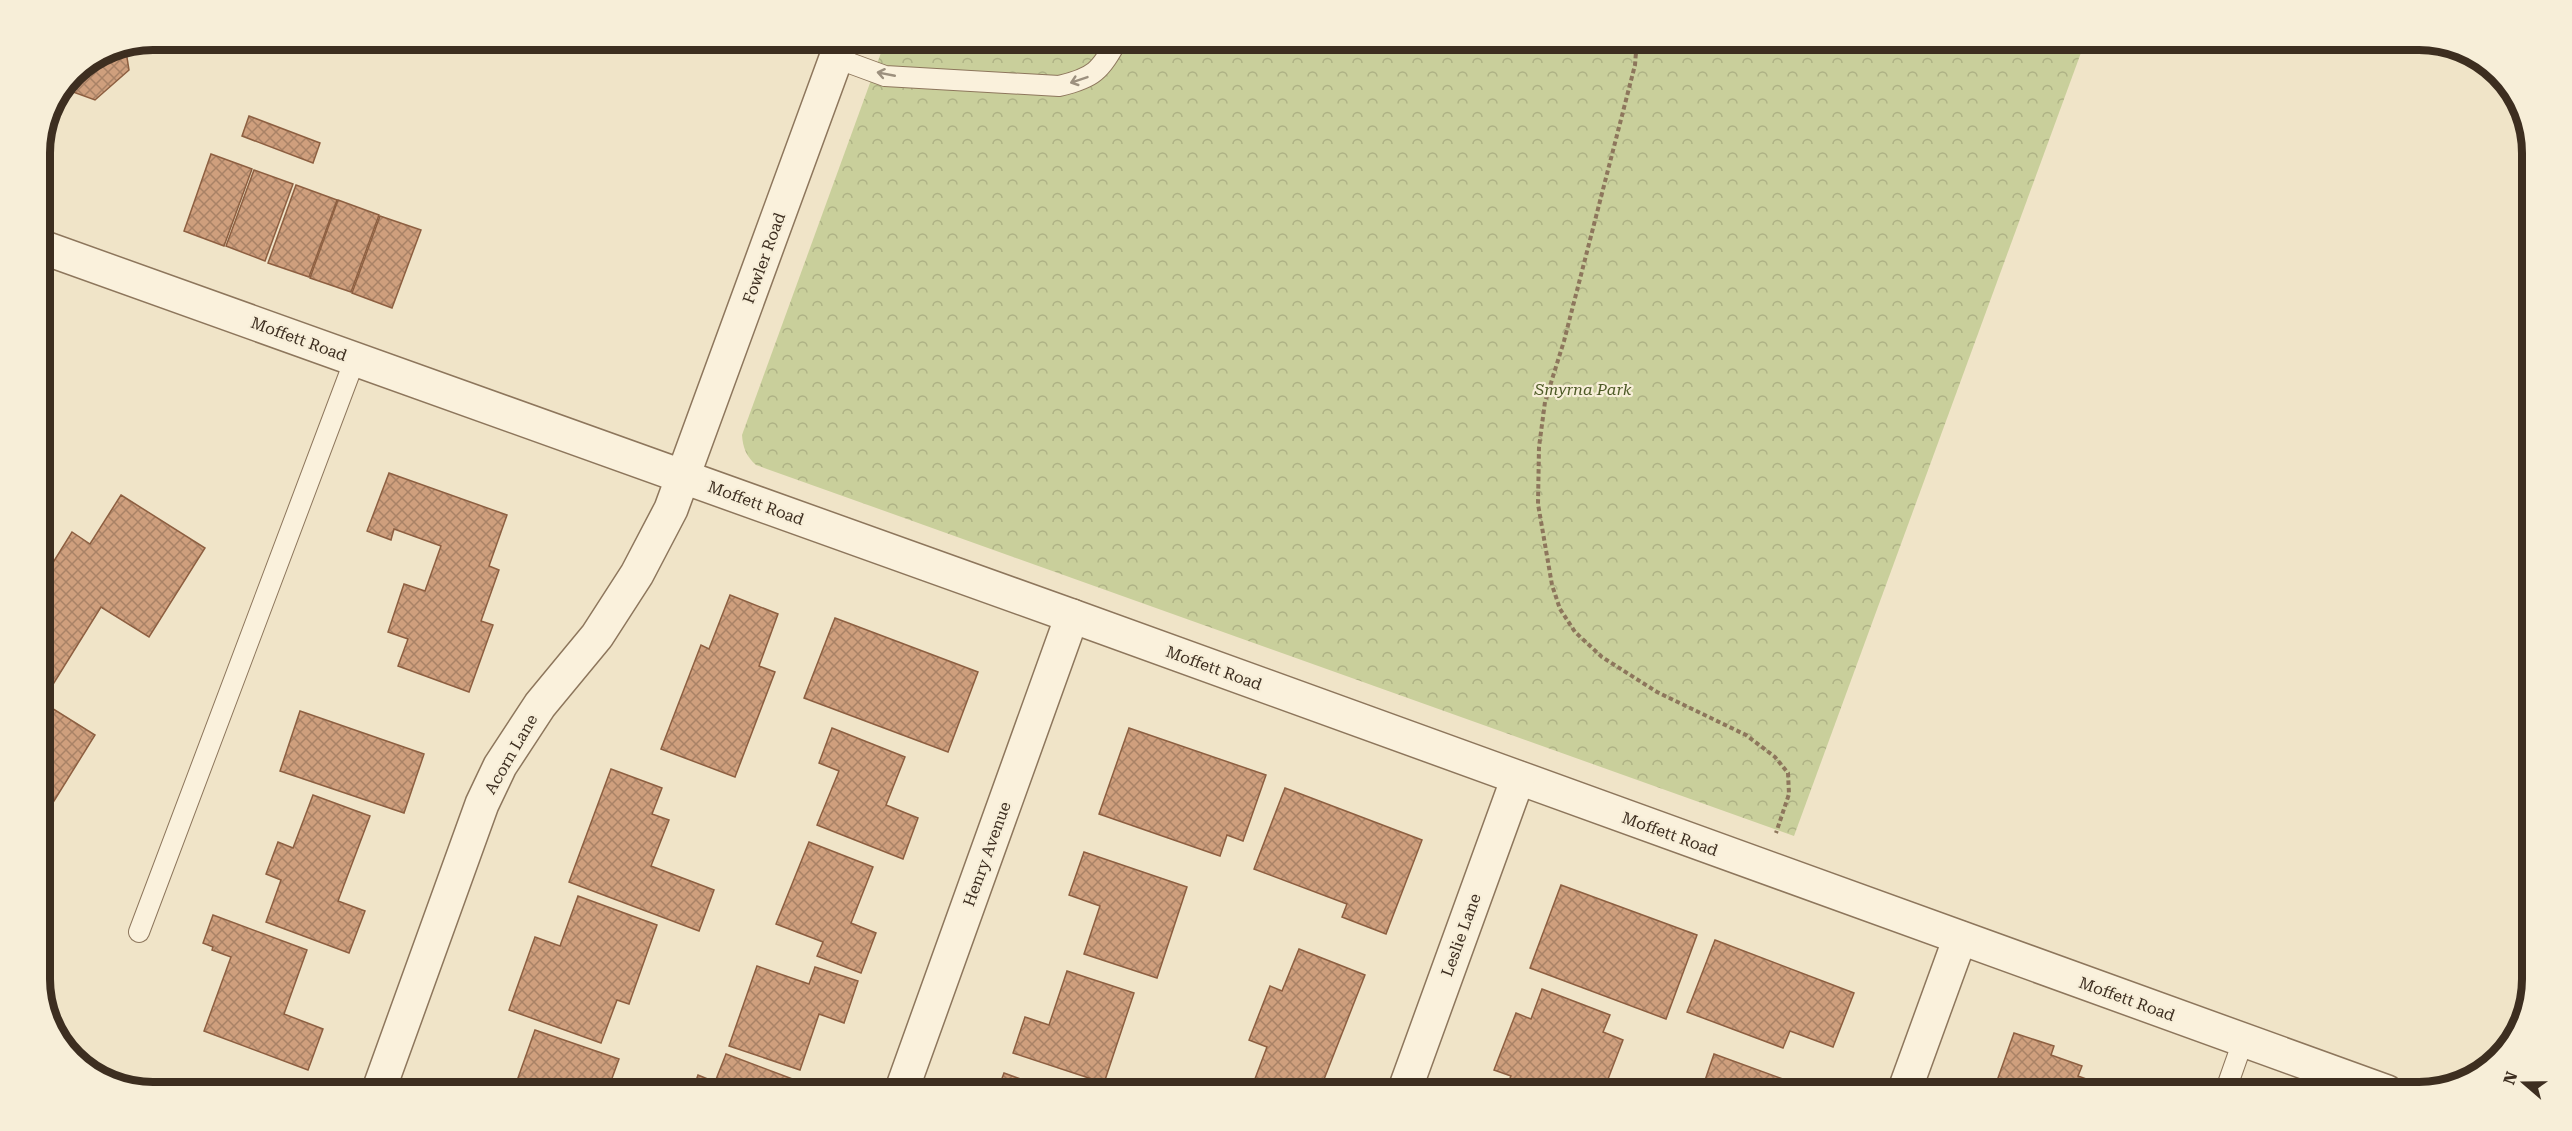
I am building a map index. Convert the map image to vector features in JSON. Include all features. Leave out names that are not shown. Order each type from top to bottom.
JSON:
[{"type":"street","name":"Fowler Road","points":[[684,477],[839,50]]},
{"type":"street","name":"Moffett Road","points":[[50,250],[1072,616],[2359,1082]]},
{"type":"street","name":"Acorn Lane","points":[[382,1082],[482,804],[500,766],[540,705],[597,636],[638,574],[671,509],[684,477]]},
{"type":"street","name":"Henry Avenue","points":[[905,1082],[1072,616]]},
{"type":"street","name":"Leslie Lane","points":[[1408,1082],[1518,778]]},
{"type":"street","points":[[1908,1082],[1960,938]]},
{"type":"lane","points":[[841,50],[885,76],[1059,86],[1086,80],[1101,66],[1111,50]]},
{"type":"lane","points":[[139,932],[355,359]]},
{"type":"lane","points":[[2229,1082],[2243,1041]]},
{"type":"path","points":[[1636,50],[1635,65],[1564,341],[1545,402],[1539,447],[1538,504],[1552,585],[1560,609],[1575,632],[1602,657],[1657,692],[1746,735],[1775,757],[1788,773],[1789,794],[1764,868]]},
{"type":"green space","name":"Smyrna Park","points":[[882,50],[2082,50],[1794,836],[756,465],[746,452],[742,435]]},
{"type":"building","points":[[126,53],[129,70],[95,100],[70,91],[85,75],[101,63]]},
{"type":"building","points":[[249,116],[320,143],[313,163],[242,136]]},
{"type":"building","points":[[211,154],[252,169],[224,246],[184,231]]},
{"type":"building","points":[[254,170],[293,184],[265,261],[226,246]]},
{"type":"building","points":[[296,185],[337,200],[309,277],[268,263]]},
{"type":"building","points":[[338,200],[379,215],[351,292],[310,278]]},
{"type":"building","points":[[380,216],[421,230],[392,308],[352,293]]},
{"type":"building","points":[[389,473],[507,515],[489,566],[499,570],[481,621],[493,625],[469,692],[398,666],[408,639],[388,632],[404,584],[425,591],[441,546],[394,529],[391,540],[367,531]]},
{"type":"building","points":[[121,495],[205,548],[149,637],[101,607],[50,689],[50,567],[72,532],[90,544]]},
{"type":"building","points":[[730,595],[778,614],[759,666],[775,672],[735,777],[661,749],[701,645],[709,649]]},
{"type":"building","points":[[835,618],[978,672],[948,752],[804,698]]},
{"type":"building","points":[[50,707],[95,735],[50,807]]},
{"type":"building","points":[[300,711],[424,754],[404,813],[280,771]]},
{"type":"building","points":[[832,728],[905,757],[886,805],[918,818],[903,859],[817,825],[839,771],[819,763]]},
{"type":"building","points":[[1129,728],[1266,775],[1243,841],[1227,835],[1220,856],[1099,814]]},
{"type":"building","points":[[611,769],[662,788],[652,814],[669,820],[651,866],[714,890],[699,931],[569,882]]},
{"type":"building","points":[[1285,788],[1422,840],[1386,934],[1342,917],[1347,904],[1254,869]]},
{"type":"building","points":[[313,795],[370,816],[338,901],[365,911],[349,953],[266,922],[281,880],[266,874],[278,842],[293,848]]},
{"type":"building","points":[[809,842],[873,867],[851,923],[876,933],[861,973],[817,956],[823,942],[776,924]]},
{"type":"building","points":[[1084,852],[1187,887],[1157,978],[1084,954],[1100,906],[1069,895]]},
{"type":"building","points":[[1561,885],[1697,935],[1666,1019],[1530,968]]},
{"type":"building","points":[[578,896],[657,925],[629,1004],[617,1000],[601,1043],[509,1010],[535,937],[560,946]]},
{"type":"building","points":[[213,915],[307,950],[284,1014],[323,1029],[308,1070],[204,1031],[231,957],[212,950],[213,947],[203,943]]},
{"type":"building","points":[[1715,940],[1854,993],[1833,1047],[1790,1031],[1783,1048],[1687,1012]]},
{"type":"building","points":[[1299,949],[1365,975],[1323,1082],[1254,1082],[1267,1047],[1249,1040],[1270,986],[1282,991]]},
{"type":"building","points":[[757,966],[809,984],[815,967],[858,981],[844,1023],[819,1014],[800,1070],[729,1046]]},
{"type":"building","points":[[1067,971],[1134,993],[1104,1082],[1013,1053],[1025,1017],[1049,1025]]},
{"type":"building","points":[[1542,989],[1610,1015],[1603,1032],[1623,1040],[1607,1082],[1508,1082],[1511,1076],[1494,1070],[1516,1013],[1531,1019]]},
{"type":"building","points":[[535,1030],[619,1059],[611,1082],[517,1082]]},
{"type":"building","points":[[2014,1033],[2054,1046],[2051,1055],[2082,1066],[2078,1076],[2094,1082],[1997,1082]]},
{"type":"building","points":[[726,1054],[795,1080],[794,1082],[715,1082]]},
{"type":"building","points":[[1714,1054],[1791,1082],[1704,1082]]},
{"type":"building","points":[[1004,1073],[1029,1082],[1001,1082]]},
{"type":"building","points":[[698,1075],[715,1082],[696,1082]]}]
